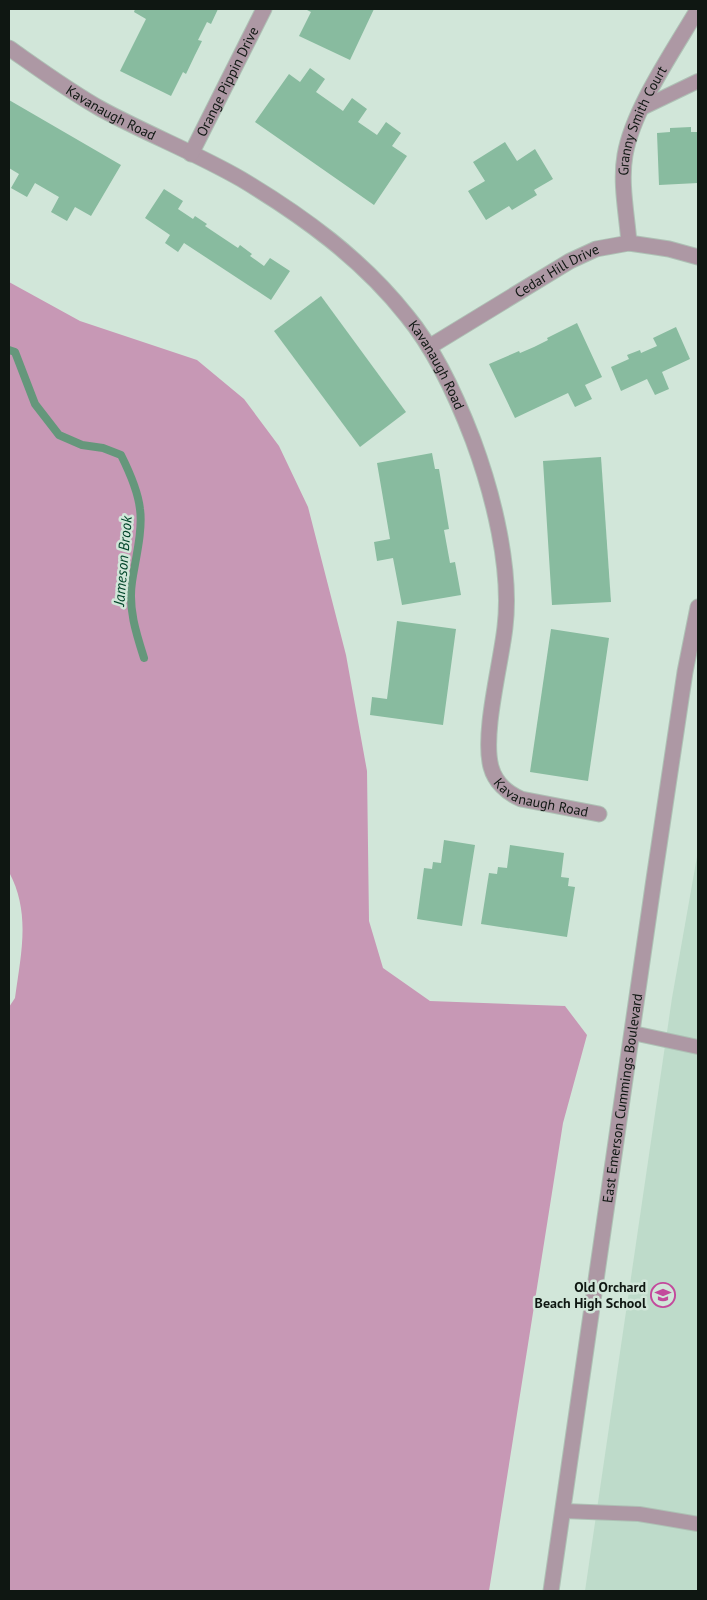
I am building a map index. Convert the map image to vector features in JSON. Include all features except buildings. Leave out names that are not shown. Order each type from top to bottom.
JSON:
[{"type":"street","name":"Orange Pippin Drive","points":[[191,154],[264,9]]},
{"type":"street","name":"Granny Smith Court","points":[[629,243],[624,176],[625,156],[629,139],[642,108],[698,9]]},
{"type":"street","name":"Kavanaugh Road","points":[[9,48],[103,110],[240,179],[332,240],[390,295],[408,317],[429,347],[473,440],[494,513],[503,564],[506,592],[506,625],[490,732],[491,768],[502,786],[521,799],[599,814]]},
{"type":"street","name":"Cedar Hill Drive","points":[[429,347],[570,261],[596,248],[629,243],[669,249],[698,257]]},
{"type":"street","name":"East Emerson Cummings Boulevard","points":[[551,1591],[663,816],[698,607]]},
{"type":"lane","points":[[642,108],[698,81]]},
{"type":"lane","points":[[633,1033],[698,1047]]},
{"type":"lane","points":[[564,1511],[639,1514],[698,1524]]},
{"type":"shaded area","points":[[9,282],[80,321],[197,360],[244,399],[279,446],[308,507],[346,655],[367,771],[369,921],[383,968],[430,1001],[565,1006],[587,1035],[563,1123],[489,1591],[9,1591],[9,1007],[15,998],[20,966],[22,918],[16,887],[9,872]]},
{"type":"shaded area","name":"Old Orchard Beach High School","points":[[698,851],[698,1591],[585,1591],[672,998]]},
{"type":"waterway","name":"Jameson Brook","points":[[9,350],[15,352],[35,404],[59,435],[82,445],[103,448],[121,455],[127,468],[139,502],[141,518],[131,601],[136,630],[144,658]]},
{"type":"place","name":"Old Orchard Beach High School","points":[[663,1295]]}]
